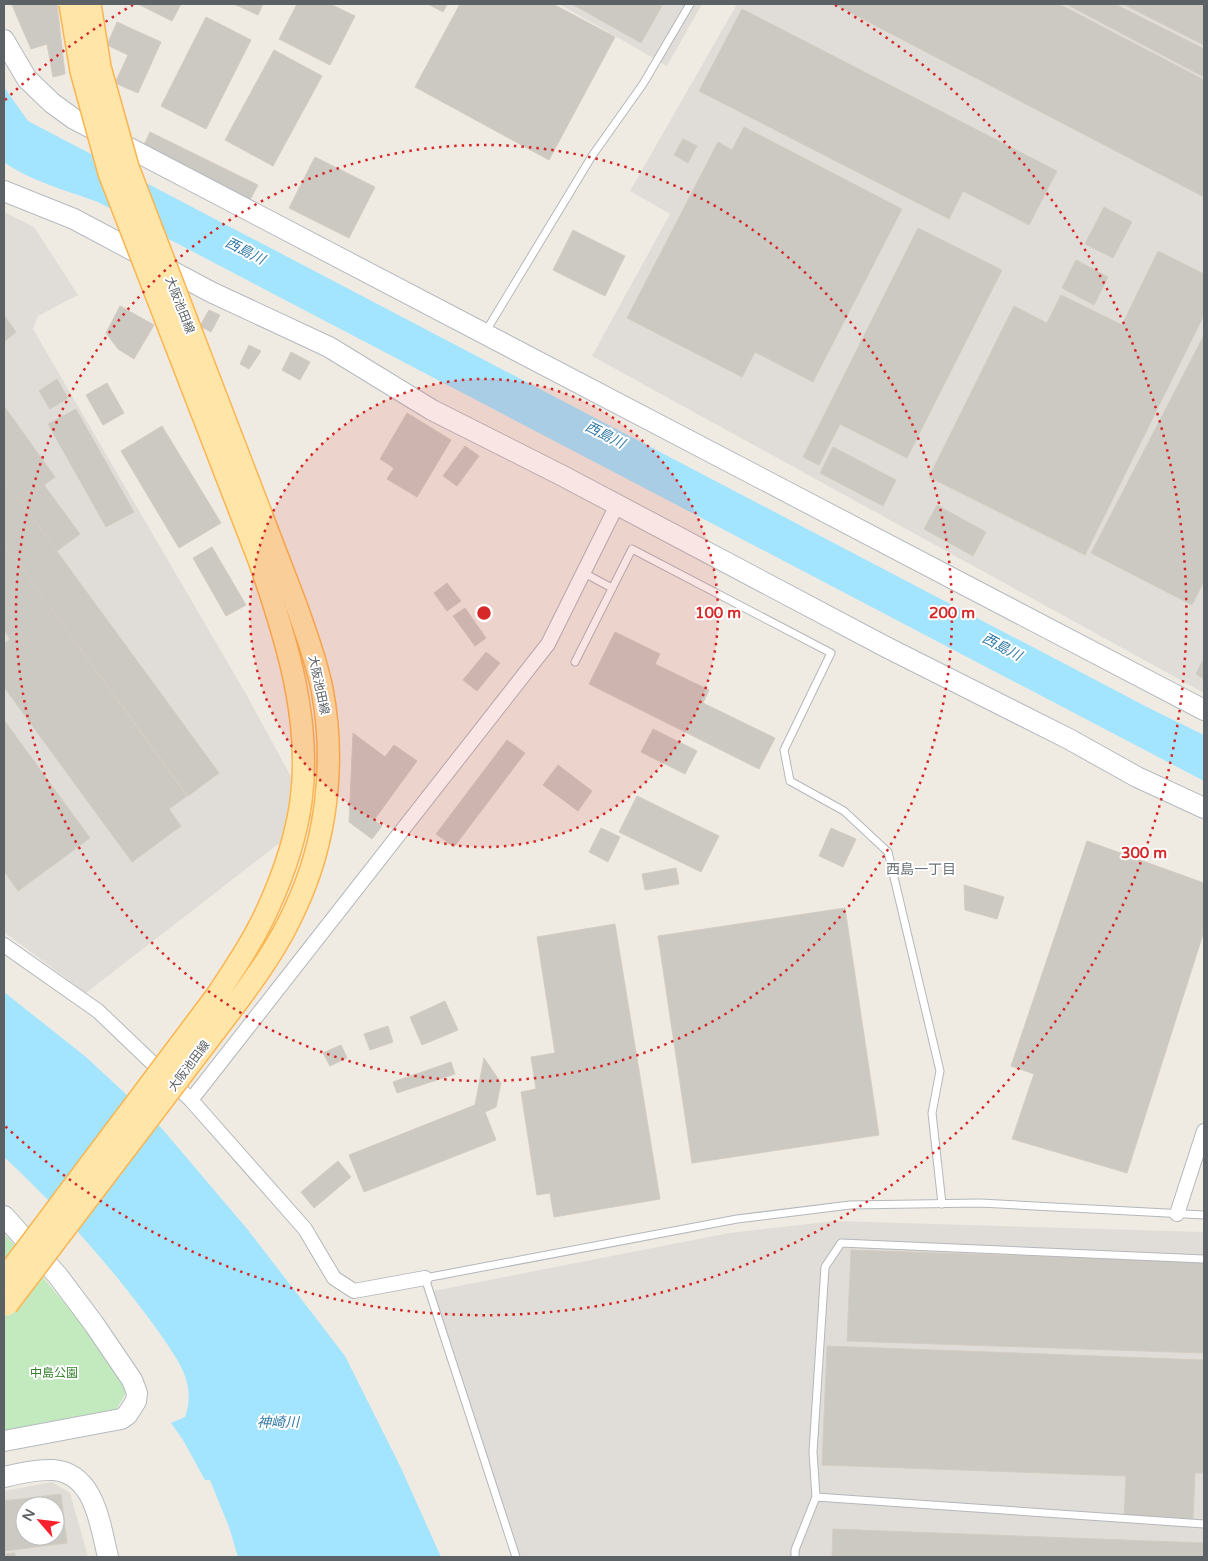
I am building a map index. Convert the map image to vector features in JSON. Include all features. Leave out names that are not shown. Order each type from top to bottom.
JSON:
[{"type":"main road","name":"大阪池田線","points":[[4,1279],[205,1011],[239,962],[268,907],[289,854],[301,801],[303,775],[303,749],[297,694],[272,600],[260,563],[109,173],[81,71],[70,4]]},
{"type":"main road","name":"大阪池田線","points":[[8,1305],[267,960],[296,909],[306,883],[315,855],[327,796],[328,740],[323,696],[316,664],[295,602],[128,167],[100,67],[90,4]]},
{"type":"street","points":[[4,40],[27,78],[52,102],[74,119],[1204,710]]},
{"type":"street","points":[[4,191],[74,219],[211,292],[329,347],[432,410],[886,647],[1069,739],[1137,777],[1204,808]]},
{"type":"street","points":[[192,1100],[548,644],[617,505]]},
{"type":"street","points":[[4,945],[98,1011],[192,1100],[305,1230],[334,1278],[354,1290],[425,1278]]},
{"type":"street","points":[[1177,1214],[1204,1131]]},
{"type":"street","points":[[4,1216],[58,1276],[94,1324],[132,1380],[137,1393],[133,1408],[121,1419],[4,1441]]},
{"type":"street","points":[[4,1476],[37,1470],[54,1470],[68,1473],[80,1481],[89,1493],[95,1507],[108,1557]]},
{"type":"lane","points":[[485,334],[592,156],[643,84],[690,4]]},
{"type":"lane","points":[[575,662],[632,549],[831,653],[784,750],[790,781],[844,811],[888,852],[940,1071],[932,1113],[942,1204]]},
{"type":"lane","points":[[584,573],[612,588]]},
{"type":"lane","points":[[516,1557],[425,1278],[737,1220],[850,1205],[980,1203],[1204,1215]]},
{"type":"lane","points":[[795,1557],[795,1550],[816,1497],[813,1452],[825,1267],[841,1243],[1204,1260]]},
{"type":"lane","points":[[816,1497],[1204,1524]]},
{"type":"shaded area","points":[[559,4],[702,4],[667,66]]},
{"type":"shaded area","points":[[737,4],[1204,4],[1204,693],[592,356],[670,214],[630,191]]},
{"type":"shaded area","points":[[4,212],[34,227],[78,295],[38,316],[33,329],[246,694],[313,817],[86,993],[4,932]]},
{"type":"shaded area","points":[[835,1221],[1204,1232],[1204,1557],[519,1557],[433,1291],[729,1233]]},
{"type":"shaded area","points":[[52,1482],[70,1493],[88,1557],[4,1557],[4,1491]]},
{"type":"green space","name":"中島公園","points":[[4,1234],[77,1318],[127,1391],[114,1413],[4,1433]]},
{"type":"water","name":"西島川","points":[[4,87],[28,121],[1149,708],[1204,735],[1204,781],[98,202],[50,185],[14,169],[4,162]]},
{"type":"water","name":"神崎川","points":[[4,992],[86,1057],[158,1124],[248,1230],[345,1356],[401,1468],[441,1557],[238,1557],[229,1527],[210,1480],[205,1480],[183,1440],[171,1423],[185,1417],[188,1406],[189,1392],[183,1370],[162,1336],[101,1258],[64,1216],[4,1157]]},
{"type":"building","points":[[57,4],[65,74],[53,77],[47,44],[31,49],[12,5]]},
{"type":"building","points":[[138,4],[181,4],[172,21]]},
{"type":"building","points":[[234,4],[263,4],[258,15]]},
{"type":"building","points":[[297,4],[330,4],[355,16],[330,65],[279,39]]},
{"type":"building","points":[[428,4],[445,4],[447,5],[443,12]]},
{"type":"building","points":[[460,4],[553,4],[615,37],[549,160],[415,87]]},
{"type":"building","points":[[572,4],[658,4],[662,6],[641,43]]},
{"type":"building","points":[[839,4],[1059,4],[1204,80],[1204,197],[838,6]]},
{"type":"building","points":[[1066,4],[1115,4],[1204,49],[1204,77]]},
{"type":"building","points":[[1123,4],[1204,4],[1204,45]]},
{"type":"building","points":[[742,9],[1057,171],[1029,225],[963,191],[949,219],[699,91]]},
{"type":"building","points":[[206,17],[251,40],[206,129],[161,106]]},
{"type":"building","points":[[117,22],[161,42],[138,93],[115,83],[128,55],[107,45]]},
{"type":"building","points":[[274,50],[322,76],[273,166],[225,140]]},
{"type":"building","points":[[744,127],[902,209],[813,382],[755,352],[742,377],[627,318],[718,142],[732,150]]},
{"type":"building","points":[[150,132],[258,185],[250,200],[143,147]]},
{"type":"building","points":[[683,139],[697,146],[688,163],[674,155]]},
{"type":"building","points":[[315,157],[375,187],[349,238],[289,208]]},
{"type":"building","points":[[1104,207],[1132,222],[1113,258],[1085,244]]},
{"type":"building","points":[[918,228],[1002,270],[907,458],[840,424],[819,465],[803,457]]},
{"type":"building","points":[[573,230],[625,256],[605,296],[553,270]]},
{"type":"building","points":[[1158,251],[1204,274],[1204,315],[1085,555],[929,477],[1014,306],[1047,323],[1061,295],[1122,325]]},
{"type":"building","points":[[1076,260],[1108,277],[1094,305],[1062,288]]},
{"type":"building","points":[[120,306],[154,325],[134,359],[118,349],[106,333]]},
{"type":"building","points":[[209,310],[220,315],[211,332],[200,326]]},
{"type":"building","points":[[4,315],[16,332],[4,342]]},
{"type":"building","points":[[1204,335],[1204,581],[1192,605],[1091,553]]},
{"type":"building","points":[[249,345],[261,351],[249,369],[240,364]]},
{"type":"building","points":[[291,352],[310,362],[300,380],[282,370]]},
{"type":"building","points":[[57,379],[68,398],[50,409],[39,391]]},
{"type":"building","points":[[107,383],[124,413],[103,425],[86,395]]},
{"type":"building","points":[[4,406],[55,477],[21,502],[4,479]]},
{"type":"building","points":[[76,409],[134,512],[106,527],[48,424]]},
{"type":"building","points":[[407,413],[451,440],[417,497],[387,479],[394,468],[380,459]]},
{"type":"building","points":[[162,426],[221,523],[179,548],[121,451]]},
{"type":"building","points":[[465,446],[479,456],[457,486],[443,476]]},
{"type":"building","points":[[833,447],[896,480],[883,506],[820,473]]},
{"type":"building","points":[[4,479],[219,773],[188,796],[4,544]]},
{"type":"building","points":[[44,485],[80,534],[57,551],[21,502]]},
{"type":"building","points":[[937,505],[986,532],[973,556],[924,529]]},
{"type":"building","points":[[4,544],[187,796],[169,809],[181,826],[132,862],[4,687],[4,644],[10,639],[4,630]]},
{"type":"building","points":[[212,547],[246,605],[226,616],[193,558]]},
{"type":"building","points":[[447,583],[461,601],[447,611],[434,593]]},
{"type":"building","points":[[465,608],[486,638],[475,646],[453,616]]},
{"type":"building","points":[[615,632],[660,654],[655,664],[709,690],[703,703],[775,738],[759,769],[589,684]]},
{"type":"building","points":[[486,652],[500,663],[477,691],[463,680]]},
{"type":"building","points":[[1204,658],[1204,679],[1196,674]]},
{"type":"building","points":[[4,720],[90,838],[18,891],[4,871]]},
{"type":"building","points":[[653,729],[697,751],[685,774],[641,752]]},
{"type":"building","points":[[353,733],[385,757],[394,745],[417,761],[374,820],[382,826],[372,839],[349,822]]},
{"type":"building","points":[[507,740],[525,753],[454,847],[436,834]]},
{"type":"building","points":[[558,765],[592,791],[578,811],[543,785]]},
{"type":"building","points":[[637,796],[719,836],[701,872],[619,832]]},
{"type":"building","points":[[601,828],[620,837],[608,862],[589,852]]},
{"type":"building","points":[[831,828],[856,839],[843,867],[819,856]]},
{"type":"building","points":[[1087,841],[1204,883],[1204,931],[1127,1173],[1012,1139],[1034,1074],[1011,1066]]},
{"type":"building","points":[[676,868],[679,884],[645,890],[642,874]]},
{"type":"building","points":[[964,885],[1004,897],[997,919],[965,910]]},
{"type":"building","points":[[845,908],[879,1135],[692,1163],[658,936]]},
{"type":"building","points":[[615,924],[660,1199],[554,1217],[550,1193],[537,1195],[521,1092],[536,1089],[531,1057],[555,1053],[537,937]]},
{"type":"building","points":[[445,1001],[458,1030],[422,1045],[410,1017]]},
{"type":"building","points":[[388,1026],[393,1042],[370,1050],[364,1034]]},
{"type":"building","points":[[341,1045],[347,1058],[330,1066],[323,1053]]},
{"type":"building","points":[[484,1058],[501,1083],[496,1107],[485,1112],[496,1140],[364,1192],[349,1155],[475,1105]]},
{"type":"building","points":[[451,1062],[455,1074],[397,1093],[393,1082]]},
{"type":"building","points":[[338,1161],[351,1177],[314,1208],[301,1192]]},
{"type":"building","points":[[851,1250],[1204,1262],[1204,1353],[847,1341]]},
{"type":"building","points":[[827,1346],[1204,1360],[1204,1473],[1195,1473],[1193,1519],[1124,1516],[1126,1476],[822,1465]]},
{"type":"building","points":[[61,1494],[61,1496],[45,1496]]},
{"type":"building","points":[[15,1500],[15,1546],[43,1546],[4,1551],[4,1501]]},
{"type":"building","points":[[65,1527],[67,1543],[65,1543]]},
{"type":"building","points":[[833,1529],[1204,1543],[1204,1557],[832,1557]]},
{"type":"building","points":[[15,1553],[15,1557],[4,1557],[4,1554]]},
{"type":"district","name":"西島一丁目","points":[[921,869]]}]
